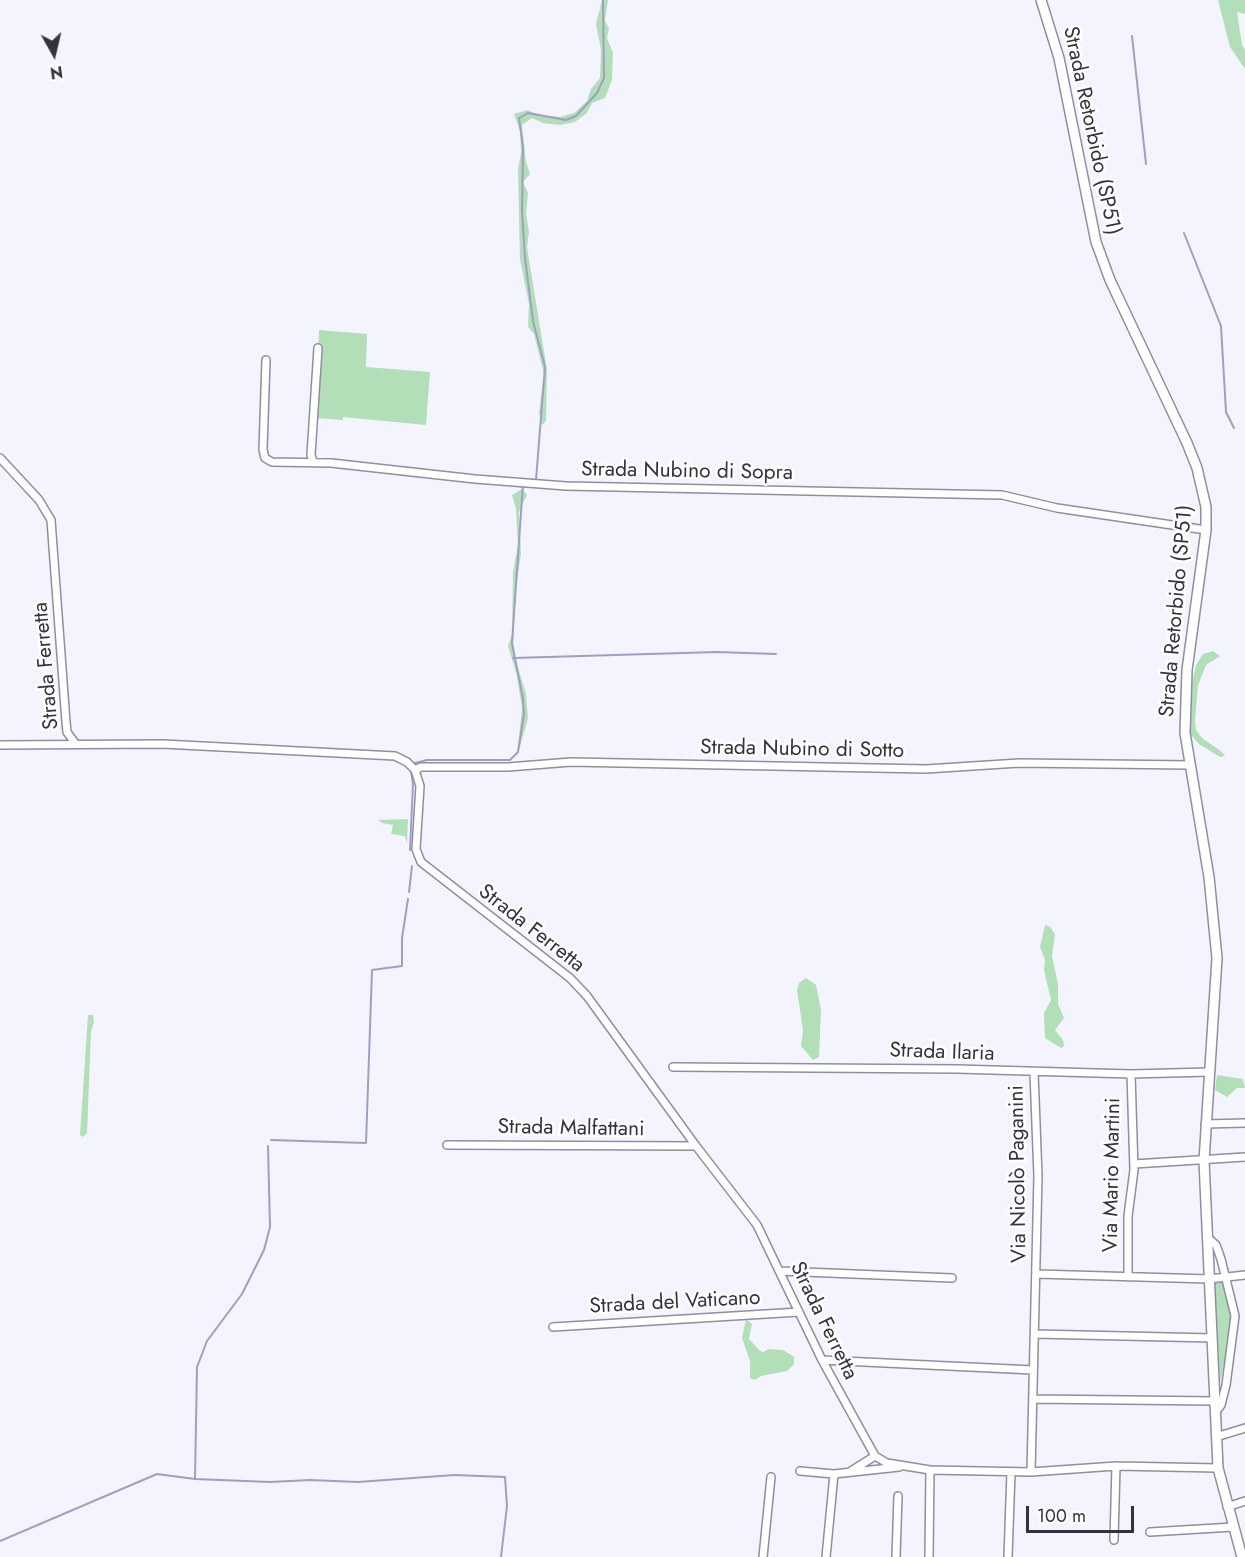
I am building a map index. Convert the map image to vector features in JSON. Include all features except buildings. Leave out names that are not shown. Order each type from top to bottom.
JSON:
[{"type":"street","name":"Strada Retorbido (SP51)","points":[[1041,0],[1059,58],[1096,242],[1110,280],[1197,468],[1204,492],[1206,530],[1184,702],[1190,765],[1209,877],[1217,958],[1204,1161],[1218,1468],[1242,1557]]},
{"type":"street","points":[[313,462],[311,455],[318,348]]},
{"type":"street","name":"Strada Nubino di Sopra","points":[[266,360],[263,450],[265,458],[272,462],[313,462],[554,485],[1002,495],[1057,508],[1206,530]]},
{"type":"street","name":"Strada Ferretta","points":[[0,458],[39,500],[51,520],[67,732],[75,743],[174,745],[395,756],[407,762],[415,770],[420,786],[416,849],[421,862],[576,984],[588,996],[696,1146],[757,1225],[822,1360],[874,1456]]},
{"type":"street","points":[[57,744],[65,739],[67,732]]},
{"type":"street","points":[[0,745],[75,743]]},
{"type":"street","name":"Strada Nubino di Sotto","points":[[415,770],[421,767],[508,767],[571,762],[926,769],[1019,763],[1190,765]]},
{"type":"street","name":"Strada Ilaria","points":[[673,1067],[957,1069],[1131,1074],[1209,1072]]},
{"type":"street","name":"Via Nicolò Paganini","points":[[1031,1472],[1038,1176],[1034,1073]]},
{"type":"street","name":"Via Mario Martini","points":[[1128,1277],[1128,1215],[1134,1164],[1131,1074]]},
{"type":"street","points":[[1205,1124],[1245,1123]]},
{"type":"street","name":"Strada Malfattani","points":[[447,1145],[696,1146]]},
{"type":"street","points":[[1134,1164],[1245,1157]]},
{"type":"street","points":[[1207,1238],[1216,1245],[1227,1278],[1233,1304],[1235,1332],[1226,1385],[1221,1405],[1215,1413]]},
{"type":"street","points":[[780,1271],[952,1278]]},
{"type":"street","points":[[1037,1274],[1209,1279],[1245,1275]]},
{"type":"street","name":"Strada del Vaticano","points":[[553,1327],[799,1312]]},
{"type":"street","points":[[1036,1335],[1212,1340]]},
{"type":"street","points":[[822,1360],[1033,1370]]},
{"type":"street","points":[[1033,1399],[1215,1401]]},
{"type":"street","points":[[1216,1437],[1245,1428]]},
{"type":"street","points":[[849,1472],[874,1456],[887,1463],[930,1470],[1031,1472],[1116,1466],[1218,1468]]},
{"type":"street","points":[[1114,1540],[1116,1466]]},
{"type":"street","points":[[800,1471],[834,1474],[904,1467]]},
{"type":"street","points":[[929,1557],[930,1470]]},
{"type":"street","points":[[1008,1557],[1011,1472]]},
{"type":"street","points":[[826,1557],[834,1474]]},
{"type":"street","points":[[762,1557],[771,1477]]},
{"type":"street","points":[[896,1557],[898,1496]]},
{"type":"street","points":[[1227,1507],[1245,1501]]},
{"type":"street","points":[[1150,1532],[1233,1527]]},
{"type":"green space","points":[[602,0],[608,0],[605,21],[609,28],[607,38],[613,53],[612,80],[605,98],[592,103],[587,113],[575,122],[560,125],[543,123],[532,118],[522,125],[526,162],[530,174],[523,182],[528,193],[527,247],[547,370],[546,421],[542,425],[539,412],[544,374],[534,334],[528,327],[529,304],[520,259],[518,170],[521,152],[520,131],[514,114],[527,110],[539,115],[560,117],[574,113],[587,101],[591,89],[600,78],[601,50],[596,24]]},
{"type":"green space","points":[[1218,0],[1245,0],[1245,14],[1237,12],[1242,45],[1245,50],[1245,69],[1230,47]]},
{"type":"green space","points":[[319,330],[367,334],[366,367],[430,372],[426,425],[343,417],[343,420],[315,418]]},
{"type":"green space","points":[[522,489],[527,495],[519,512],[521,554],[515,595],[513,651],[526,694],[528,718],[517,757],[522,708],[517,676],[508,646],[512,635],[513,572],[518,546],[516,509],[512,495]]},
{"type":"green space","points":[[1213,651],[1220,656],[1206,665],[1198,685],[1195,721],[1196,730],[1202,738],[1225,756],[1220,757],[1199,744],[1191,735],[1189,727],[1190,691],[1196,665],[1203,654]]},
{"type":"green space","points":[[408,819],[407,844],[405,836],[391,834],[393,825],[378,820]]},
{"type":"green space","points":[[1045,925],[1050,927],[1055,934],[1052,956],[1058,984],[1058,1004],[1064,1018],[1055,1030],[1063,1040],[1064,1046],[1061,1048],[1045,1038],[1044,1013],[1051,1000],[1044,970],[1045,960],[1040,947]]},
{"type":"green space","points":[[806,978],[816,985],[821,1010],[819,1057],[813,1060],[801,1046],[803,1030],[797,990],[799,983]]},
{"type":"green space","points":[[88,1015],[93,1015],[94,1022],[91,1032],[87,1133],[83,1137],[80,1135]]},
{"type":"green space","points":[[1217,1075],[1243,1079],[1245,1088],[1237,1088],[1227,1097],[1215,1090]]},
{"type":"green space","points":[[1215,1281],[1222,1281],[1224,1284],[1232,1314],[1230,1338],[1220,1382]]},
{"type":"green space","points":[[746,1319],[752,1324],[749,1339],[759,1350],[763,1352],[769,1349],[783,1350],[794,1357],[794,1364],[787,1371],[761,1376],[755,1380],[750,1378],[750,1361],[742,1338]]},
{"type":"waterway","points":[[536,480],[545,367],[533,321],[525,258],[522,211],[523,147],[519,118],[528,113],[566,120],[576,116],[597,93],[604,78],[603,0]]},
{"type":"waterway","points":[[1132,36],[1146,164]]},
{"type":"waterway","points":[[1184,233],[1221,326],[1226,412],[1234,428]]},
{"type":"waterway","points":[[415,763],[427,760],[510,760],[518,752],[524,714],[512,643],[523,486],[527,486]]},
{"type":"waterway","points":[[513,658],[717,652],[776,654]]},
{"type":"waterway","points":[[410,850],[413,784],[411,771]]},
{"type":"waterway","points":[[409,892],[412,866]]},
{"type":"waterway","points":[[271,1140],[366,1143],[372,970],[402,966],[402,938],[408,899]]},
{"type":"waterway","points":[[195,1479],[197,1367],[207,1341],[242,1294],[264,1250],[270,1227],[268,1146]]},
{"type":"waterway","points":[[0,1541],[157,1474],[195,1479],[270,1482],[310,1480],[358,1482],[454,1475],[505,1477],[507,1506],[501,1557]]}]
